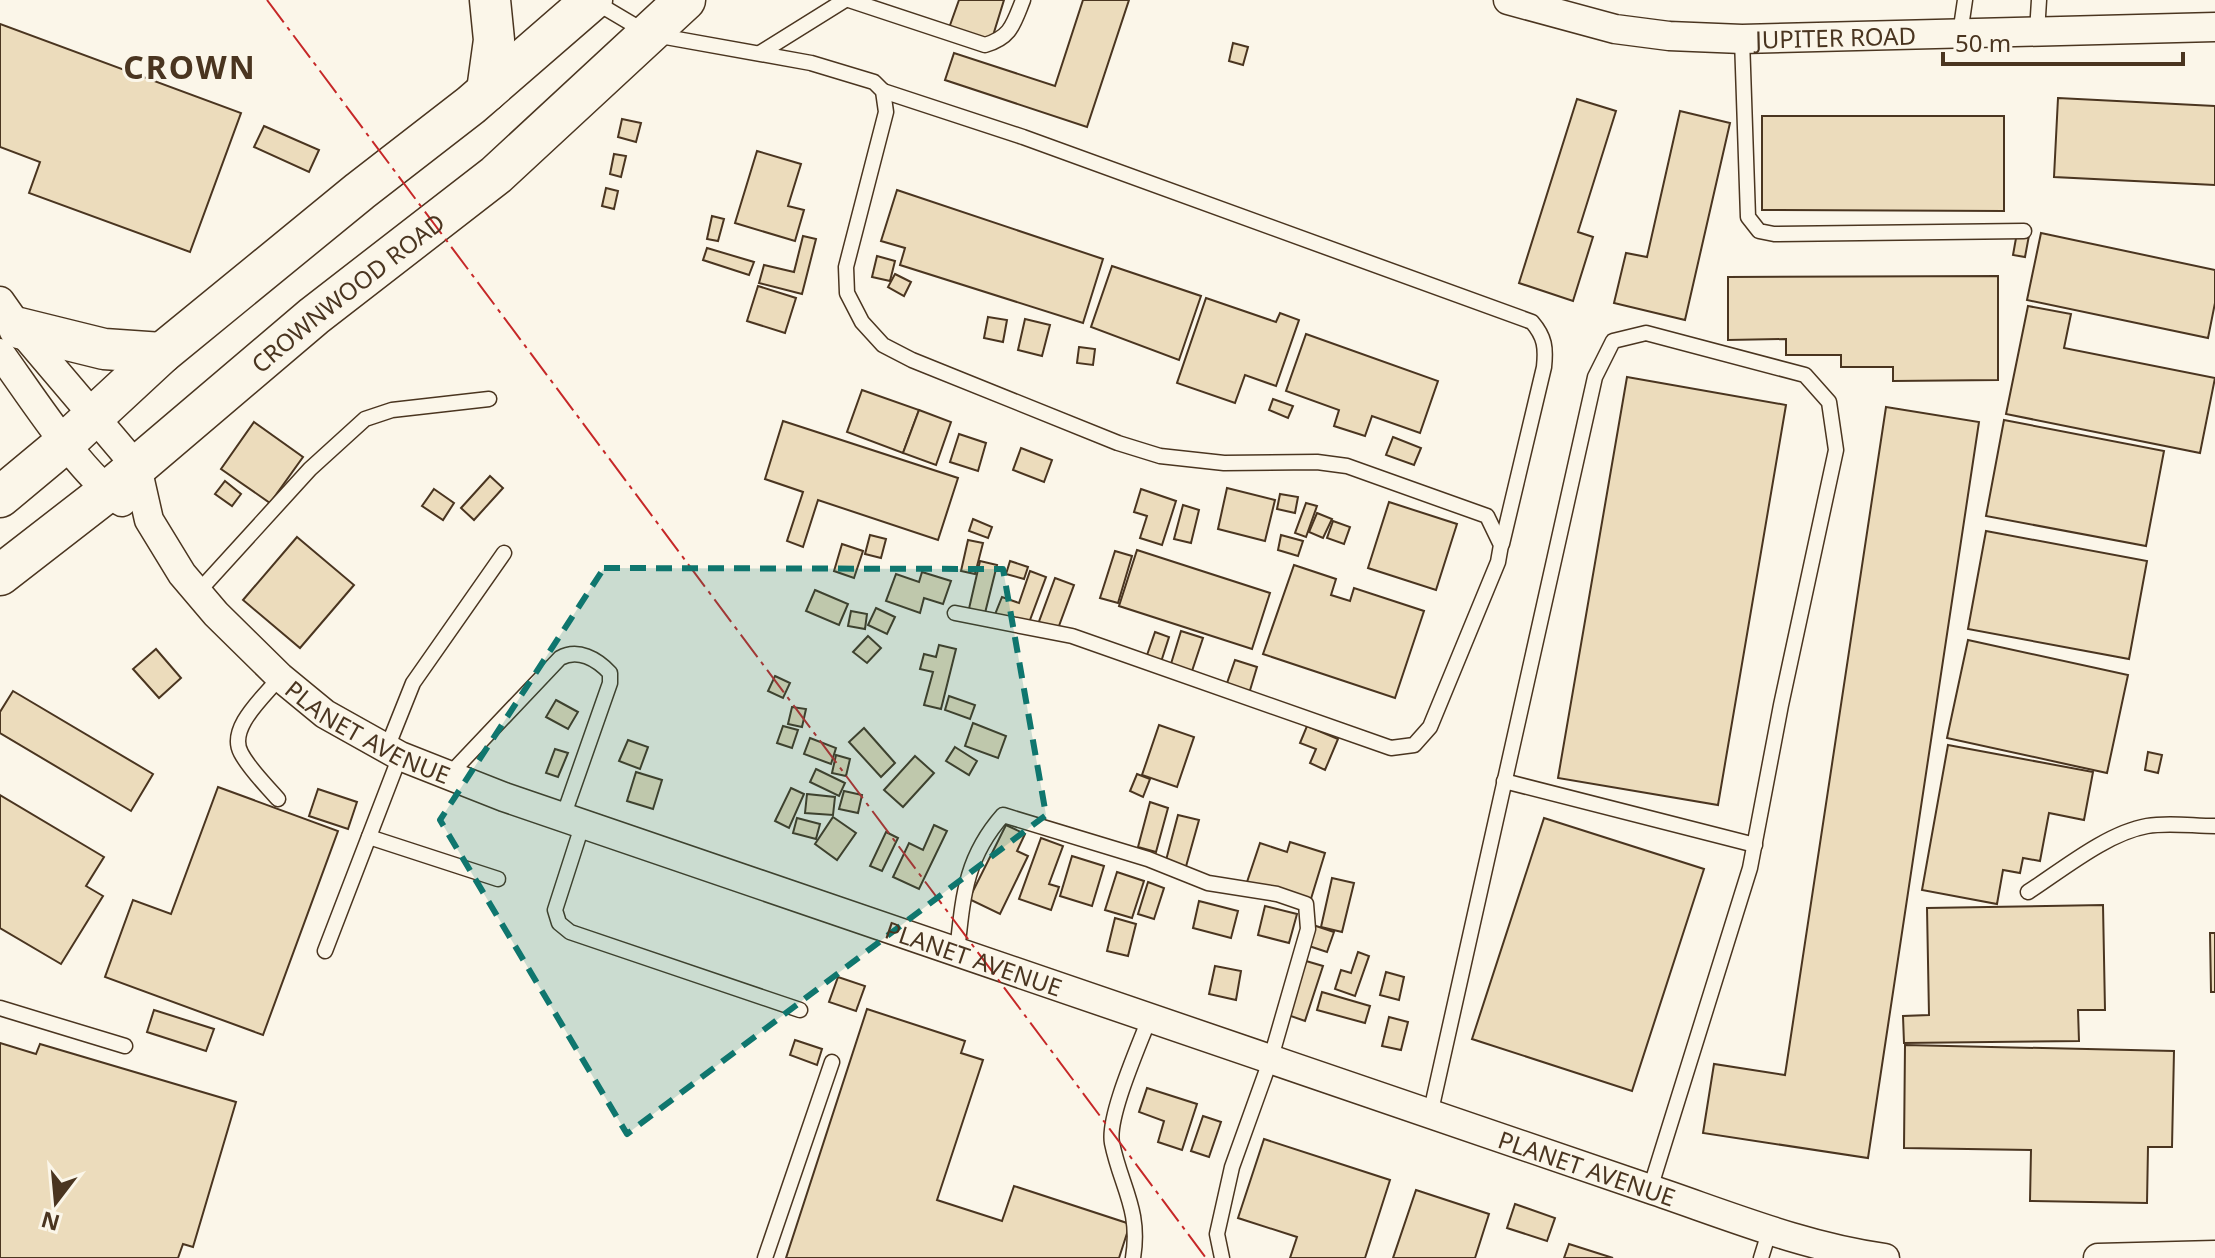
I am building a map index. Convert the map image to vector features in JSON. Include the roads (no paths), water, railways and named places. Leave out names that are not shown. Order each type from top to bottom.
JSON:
[{"type":"main road","points":[[487,91],[494,40],[490,0]]},
{"type":"main road","points":[[0,497],[80,430],[162,353],[487,91],[592,0]]},
{"type":"main road","name":"CROWNWOOD ROAD","points":[[0,575],[122,480],[314,316],[496,175],[685,0]]},
{"type":"main road","points":[[6,327],[104,349],[162,353]]},
{"type":"street","name":"JUPITER ROAD","points":[[1508,0],[1615,29],[1669,36],[1742,39],[2215,27]]},
{"type":"street","points":[[6,327],[80,430]]},
{"type":"street","points":[[6,327],[80,430]]},
{"type":"street","name":"PLANET AVENUE","points":[[80,430],[122,480],[182,574],[280,677],[325,714],[394,752],[573,820],[1270,1061],[1770,1229],[1853,1254],[1885,1258]]},
{"type":"street","name":"PLANET AVENUE","points":[[80,430],[122,480]]},
{"type":"street","points":[[2098,1258],[2215,1255]]},
{"type":"lane","points":[[592,0],[649,34],[811,63],[874,82],[883,91],[887,100],[886,112],[846,267],[847,293],[862,322],[883,345],[912,360],[1118,443],[1160,456],[1224,463],[1317,462],[1347,466],[1487,516],[1501,545]]},
{"type":"lane","points":[[760,53],[847,0],[985,45],[1002,39],[1012,26],[1023,0]]},
{"type":"lane","points":[[1960,34],[1965,0]]},
{"type":"lane","points":[[2037,32],[2039,0]]},
{"type":"lane","points":[[1742,39],[1748,217],[1759,231],[1774,234],[2024,231]]},
{"type":"lane","points":[[883,91],[1023,137],[1532,322],[1541,332],[1546,349],[1498,562],[1430,727],[1414,745],[1391,748],[1072,636],[955,613]]},
{"type":"lane","points":[[1430,1115],[1595,377],[1613,341],[1646,333],[1805,375],[1829,402],[1836,450],[1781,705],[1750,868],[1650,1189]]},
{"type":"lane","points":[[198,592],[310,469],[365,419],[392,410],[489,399]]},
{"type":"lane","points":[[325,951],[369,837],[413,683],[504,553]]},
{"type":"lane","points":[[449,775],[560,658],[571,652],[581,654],[604,667],[610,673],[610,683],[573,820],[555,910],[559,923],[570,932],[800,1010]]},
{"type":"lane","points":[[278,799],[240,753],[237,739],[240,727],[280,677]]},
{"type":"lane","points":[[1504,781],[1755,845]]},
{"type":"lane","points":[[957,952],[964,888],[987,833],[1003,815],[1148,859],[1208,883],[1277,894],[1306,904],[1308,929],[1270,1061],[1232,1167],[1217,1234],[1222,1258]]},
{"type":"lane","points":[[2028,892],[2107,841],[2131,830],[2149,825],[2215,826]]},
{"type":"lane","points":[[369,837],[498,879]]},
{"type":"lane","points":[[0,1008],[125,1046]]},
{"type":"lane","points":[[1133,1258],[1137,1234],[1128,1191],[1112,1141],[1114,1118],[1149,1019]]},
{"type":"lane","points":[[765,1258],[832,1062]]},
{"type":"lane","points":[[1761,1258],[1770,1229]]},
{"type":"district","name":"CROWN","points":[[190,66]]}]
